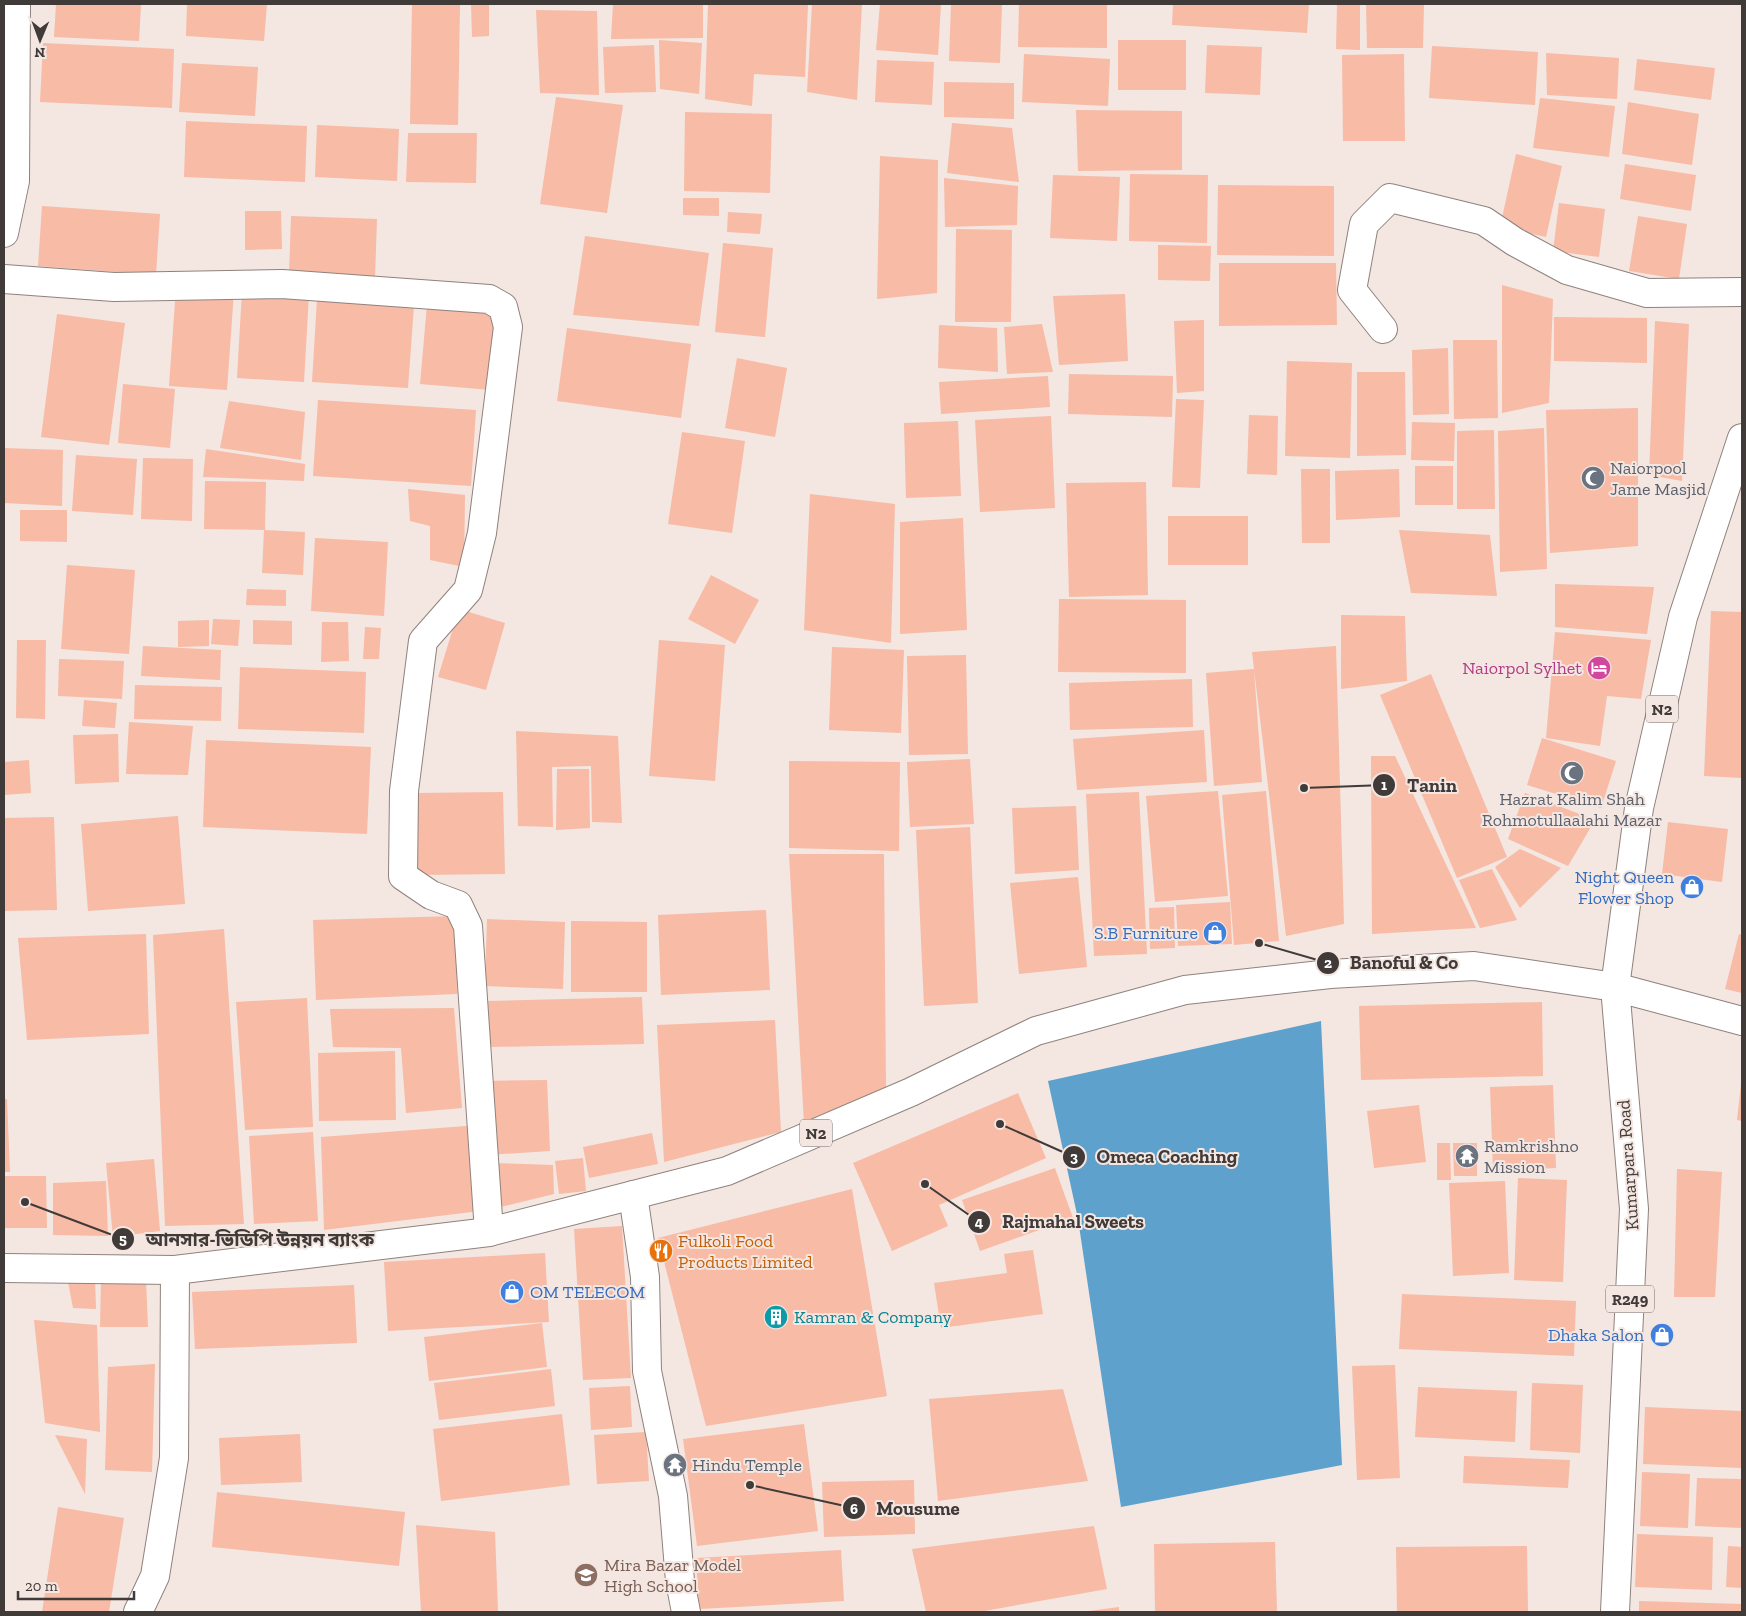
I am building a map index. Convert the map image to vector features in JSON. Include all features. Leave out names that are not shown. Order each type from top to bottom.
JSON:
[{"type":"main road","points":[[4,232],[14,181],[16,4]]},
{"type":"main road","points":[[1383,328],[1352,290],[1364,224],[1390,198],[1484,221],[1515,242],[1567,270],[1647,293],[1742,292]]},
{"type":"main road","points":[[4,279],[114,286],[282,284],[489,300],[503,307],[508,327],[482,534],[468,590],[423,642],[404,791],[403,876],[431,895],[458,905],[468,926],[489,1232]]},
{"type":"main road","name":"N2","points":[[4,1268],[174,1270],[489,1232],[727,1171],[911,1092],[1036,1031],[1185,990],[1330,974],[1474,966],[1615,987],[1639,808],[1681,626],[1742,438]]},
{"type":"main road","points":[[1615,987],[1742,1021]]},
{"type":"main road","name":"Kumarpara Road","points":[[1615,987],[1634,1209],[1615,1612]]},
{"type":"main road","points":[[633,1195],[645,1276],[647,1371],[673,1496],[680,1581],[686,1612]]},
{"type":"main road","points":[[138,1612],[155,1576],[174,1458],[174,1270]]},
{"type":"water","points":[[1321,1021],[1342,1465],[1121,1507],[1078,1219],[1048,1081]]},
{"type":"building","points":[[56,4],[141,5],[139,41],[54,37]]},
{"type":"building","points":[[187,4],[267,4],[264,41],[186,36]]},
{"type":"building","points":[[412,4],[460,4],[458,125],[410,124]]},
{"type":"building","points":[[471,4],[489,4],[489,36],[472,37]]},
{"type":"building","points":[[613,4],[703,4],[703,38],[611,39]]},
{"type":"building","points":[[708,4],[808,4],[805,77],[754,74],[752,106],[705,99]]},
{"type":"building","points":[[812,4],[862,4],[857,100],[807,92]]},
{"type":"building","points":[[880,4],[941,4],[938,55],[876,50]]},
{"type":"building","points":[[951,4],[1002,4],[1000,63],[949,61]]},
{"type":"building","points":[[1019,4],[1107,4],[1107,48],[1018,47]]},
{"type":"building","points":[[1173,4],[1309,4],[1307,33],[1172,25]]},
{"type":"building","points":[[1337,4],[1360,4],[1360,50],[1336,49]]},
{"type":"building","points":[[1366,4],[1424,4],[1423,48],[1367,48]]},
{"type":"building","points":[[536,10],[597,11],[599,95],[540,93]]},
{"type":"building","points":[[659,40],[702,43],[699,94],[660,89]]},
{"type":"building","points":[[1118,40],[1186,40],[1186,90],[1118,90]]},
{"type":"building","points":[[43,43],[174,49],[172,108],[40,102]]},
{"type":"building","points":[[654,45],[656,92],[605,93],[603,47]]},
{"type":"building","points":[[1207,45],[1262,47],[1260,95],[1205,93]]},
{"type":"building","points":[[1432,46],[1538,52],[1535,105],[1429,98]]},
{"type":"building","points":[[1546,53],[1619,58],[1617,99],[1547,95]]},
{"type":"building","points":[[1024,54],[1110,59],[1108,106],[1022,102]]},
{"type":"building","points":[[1404,54],[1405,141],[1343,141],[1342,55]]},
{"type":"building","points":[[1637,59],[1715,68],[1711,100],[1634,90]]},
{"type":"building","points":[[877,60],[934,62],[932,105],[875,102]]},
{"type":"building","points":[[182,63],[258,67],[255,116],[179,112]]},
{"type":"building","points":[[944,82],[1014,83],[1014,119],[944,117]]},
{"type":"building","points":[[556,97],[623,105],[607,213],[540,204]]},
{"type":"building","points":[[1540,98],[1615,106],[1609,157],[1533,148]]},
{"type":"building","points":[[1628,102],[1699,114],[1692,165],[1622,154]]},
{"type":"building","points":[[1076,110],[1182,111],[1182,170],[1078,171]]},
{"type":"building","points":[[685,112],[772,114],[770,193],[684,191]]},
{"type":"building","points":[[186,121],[307,126],[305,182],[184,177]]},
{"type":"building","points":[[952,123],[1012,128],[1019,182],[947,173]]},
{"type":"building","points":[[317,125],[399,129],[397,181],[315,177]]},
{"type":"building","points":[[408,133],[477,133],[476,183],[406,182]]},
{"type":"building","points":[[1516,154],[1562,166],[1546,237],[1500,227]]},
{"type":"building","points":[[880,156],[938,160],[937,293],[877,299]]},
{"type":"building","points":[[1625,164],[1696,175],[1691,211],[1620,199]]},
{"type":"building","points":[[1130,174],[1208,175],[1207,243],[1129,241]]},
{"type":"building","points":[[1053,175],[1120,177],[1117,241],[1050,238]]},
{"type":"building","points":[[944,178],[1018,186],[1017,225],[945,227]]},
{"type":"building","points":[[1218,185],[1334,186],[1334,256],[1217,255]]},
{"type":"building","points":[[683,198],[719,198],[719,216],[683,215]]},
{"type":"building","points":[[1559,203],[1605,209],[1599,257],[1553,251]]},
{"type":"building","points":[[42,206],[160,214],[156,275],[38,266]]},
{"type":"building","points":[[245,211],[281,211],[282,249],[245,250]]},
{"type":"building","points":[[728,212],[762,214],[760,234],[727,232]]},
{"type":"building","points":[[291,216],[377,219],[375,278],[289,275]]},
{"type":"building","points":[[1638,216],[1687,224],[1679,279],[1629,271]]},
{"type":"building","points":[[956,229],[1012,230],[1011,322],[955,322]]},
{"type":"building","points":[[585,236],[709,253],[699,326],[573,315]]},
{"type":"building","points":[[723,243],[773,248],[765,337],[715,332]]},
{"type":"building","points":[[1158,245],[1211,246],[1210,281],[1158,280]]},
{"type":"building","points":[[1219,263],[1336,263],[1337,325],[1219,326]]},
{"type":"building","points":[[1502,285],[1553,299],[1549,403],[1502,413]]},
{"type":"building","points":[[176,288],[234,291],[227,390],[169,386]]},
{"type":"building","points":[[242,291],[309,294],[304,382],[237,378]]},
{"type":"building","points":[[1125,294],[1128,361],[1059,365],[1053,296]]},
{"type":"building","points":[[317,299],[414,306],[408,388],[312,382]]},
{"type":"building","points":[[427,305],[498,311],[491,390],[420,384]]},
{"type":"building","points":[[57,314],[125,323],[109,445],[41,437]]},
{"type":"building","points":[[1554,317],[1647,318],[1647,363],[1554,361]]},
{"type":"building","points":[[1204,320],[1204,391],[1177,393],[1174,321]]},
{"type":"building","points":[[1655,321],[1689,324],[1682,481],[1649,475]]},
{"type":"building","points":[[1042,324],[1053,372],[1007,374],[1004,327]]},
{"type":"building","points":[[939,325],[997,328],[998,372],[938,368]]},
{"type":"building","points":[[567,328],[691,344],[681,418],[557,401]]},
{"type":"building","points":[[1453,340],[1497,340],[1498,418],[1454,419]]},
{"type":"building","points":[[1448,348],[1449,414],[1413,415],[1412,350]]},
{"type":"building","points":[[737,358],[787,368],[775,437],[725,428]]},
{"type":"building","points":[[1287,361],[1352,363],[1350,458],[1285,456]]},
{"type":"building","points":[[1357,372],[1405,372],[1406,455],[1357,456]]},
{"type":"building","points":[[1069,374],[1173,376],[1172,417],[1068,414]]},
{"type":"building","points":[[1048,376],[1050,407],[941,414],[939,382]]},
{"type":"building","points":[[123,384],[175,389],[170,448],[118,443]]},
{"type":"building","points":[[1176,399],[1204,400],[1200,488],[1172,487]]},
{"type":"building","points":[[318,400],[476,410],[471,486],[313,476]]},
{"type":"building","points":[[229,401],[305,412],[301,460],[220,448]]},
{"type":"building","name":"Naiorpool Jame Masjid","points":[[1638,408],[1638,546],[1550,553],[1546,410]]},
{"type":"building","points":[[1249,415],[1278,416],[1277,475],[1247,474]]},
{"type":"building","points":[[1051,416],[1055,508],[980,512],[975,420]]},
{"type":"building","points":[[958,421],[961,496],[906,498],[904,423]]},
{"type":"building","points":[[1412,422],[1455,423],[1454,461],[1411,460]]},
{"type":"building","points":[[1544,428],[1547,569],[1500,572],[1498,431]]},
{"type":"building","points":[[1494,430],[1495,509],[1457,509],[1457,431]]},
{"type":"building","points":[[682,432],[745,441],[732,533],[668,524]]},
{"type":"building","points":[[4,448],[63,450],[62,506],[4,503]]},
{"type":"building","points":[[206,449],[305,464],[304,481],[203,477]]},
{"type":"building","points":[[76,455],[137,459],[133,515],[72,511]]},
{"type":"building","points":[[143,458],[193,459],[192,521],[141,519]]},
{"type":"building","points":[[1415,466],[1453,466],[1453,505],[1415,505]]},
{"type":"building","points":[[1301,469],[1330,469],[1330,543],[1302,543]]},
{"type":"building","points":[[1399,469],[1400,517],[1336,520],[1335,471]]},
{"type":"building","points":[[205,481],[266,482],[265,530],[204,529]]},
{"type":"building","points":[[1146,482],[1148,595],[1069,597],[1066,483]]},
{"type":"building","points":[[408,489],[465,495],[464,567],[430,560],[430,526],[410,521]]},
{"type":"building","points":[[810,494],[895,504],[891,643],[804,630]]},
{"type":"building","points":[[20,510],[67,510],[67,542],[20,541]]},
{"type":"building","points":[[1168,516],[1248,516],[1248,565],[1168,565]]},
{"type":"building","points":[[963,518],[967,630],[900,634],[900,522]]},
{"type":"building","points":[[264,530],[305,532],[303,575],[262,573]]},
{"type":"building","points":[[1399,530],[1490,535],[1497,596],[1411,593]]},
{"type":"building","points":[[315,538],[388,542],[384,616],[311,611]]},
{"type":"building","points":[[67,565],[135,570],[129,654],[61,649]]},
{"type":"building","points":[[711,575],[759,600],[735,644],[688,619]]},
{"type":"building","points":[[1555,584],[1654,587],[1647,634],[1555,627]]},
{"type":"building","points":[[247,589],[286,590],[286,606],[246,605]]},
{"type":"building","points":[[1059,599],[1186,600],[1186,673],[1058,672]]},
{"type":"building","points":[[459,609],[505,623],[486,690],[438,677]]},
{"type":"building","points":[[1711,611],[1742,612],[1742,778],[1704,776]]},
{"type":"building","points":[[1341,615],[1405,616],[1407,681],[1341,689]]},
{"type":"building","points":[[213,619],[240,620],[238,646],[211,644]]},
{"type":"building","points":[[209,620],[209,646],[178,647],[178,621]]},
{"type":"building","points":[[253,620],[292,621],[292,645],[253,644]]},
{"type":"building","points":[[322,622],[348,622],[349,661],[321,662]]},
{"type":"building","points":[[365,627],[381,628],[379,659],[363,659]]},
{"type":"building","name":"Naiorpol Sylhet","points":[[1555,632],[1651,640],[1641,699],[1607,696],[1600,746],[1546,738]]},
{"type":"building","points":[[17,640],[46,640],[45,719],[16,718]]},
{"type":"building","points":[[659,640],[725,645],[715,781],[649,776]]},
{"type":"building","points":[[143,646],[221,650],[220,680],[141,676]]},
{"type":"building","points":[[1336,646],[1344,924],[1286,936],[1252,652]]},
{"type":"building","points":[[832,647],[904,650],[901,733],[829,730]]},
{"type":"building","points":[[966,655],[968,754],[909,755],[907,656]]},
{"type":"building","points":[[59,659],[124,661],[122,699],[58,696]]},
{"type":"building","points":[[240,667],[366,672],[364,733],[238,729]]},
{"type":"building","points":[[1254,669],[1262,782],[1214,786],[1206,673]]},
{"type":"building","points":[[1431,674],[1507,857],[1457,878],[1380,695]]},
{"type":"building","points":[[1192,679],[1193,727],[1070,730],[1069,683]]},
{"type":"building","points":[[135,685],[222,687],[221,721],[134,719]]},
{"type":"building","points":[[84,700],[117,703],[115,728],[82,726]]},
{"type":"building","points":[[129,722],[193,726],[188,775],[126,774]]},
{"type":"building","points":[[1204,730],[1207,782],[1077,790],[1073,739]]},
{"type":"building","points":[[516,731],[618,736],[622,823],[592,822],[591,766],[552,767],[553,827],[518,826]]},
{"type":"building","points":[[118,734],[119,782],[75,784],[73,735]]},
{"type":"building","name":"Hazrat Kalim Shah Rohmotullaalahi Mazar","points":[[1542,738],[1616,761],[1601,808],[1527,785]]},
{"type":"building","points":[[206,740],[371,747],[367,834],[203,827]]},
{"type":"building","points":[[1371,756],[1395,756],[1476,928],[1372,934]]},
{"type":"building","points":[[970,759],[974,824],[910,827],[907,762]]},
{"type":"building","points":[[29,760],[31,793],[4,795],[4,762]]},
{"type":"building","points":[[789,761],[900,762],[899,851],[789,848]]},
{"type":"building","points":[[557,769],[589,769],[590,828],[556,830]]},
{"type":"building","points":[[1218,791],[1228,896],[1155,902],[1146,796]]},
{"type":"building","points":[[1266,791],[1279,941],[1234,945],[1222,795]]},
{"type":"building","points":[[503,792],[505,874],[417,875],[415,793]]},
{"type":"building","points":[[1139,792],[1147,954],[1094,956],[1086,794]]},
{"type":"building","points":[[1525,793],[1595,820],[1568,866],[1508,839]]},
{"type":"building","points":[[1076,806],[1079,870],[1015,874],[1012,808]]},
{"type":"building","points":[[178,816],[185,904],[88,911],[81,824]]},
{"type":"building","points":[[54,817],[57,910],[4,911],[4,818]]},
{"type":"building","points":[[1668,822],[1728,829],[1722,882],[1662,874]]},
{"type":"building","points":[[970,827],[978,1003],[924,1006],[916,830]]},
{"type":"building","points":[[1520,849],[1561,868],[1520,908],[1495,867]]},
{"type":"building","points":[[789,854],[884,854],[886,1088],[804,1124]]},
{"type":"building","points":[[1492,869],[1517,920],[1480,928],[1459,880]]},
{"type":"building","points":[[1078,877],[1087,967],[1019,974],[1010,883]]},
{"type":"building","points":[[1230,902],[1232,944],[1178,946],[1176,905]]},
{"type":"building","points":[[1174,907],[1175,948],[1150,949],[1149,908]]},
{"type":"building","points":[[766,910],[770,990],[661,995],[658,915]]},
{"type":"building","points":[[456,916],[457,994],[316,1000],[313,920]]},
{"type":"building","points":[[487,919],[565,922],[563,989],[485,986]]},
{"type":"building","points":[[571,921],[647,922],[647,992],[571,992]]},
{"type":"building","points":[[224,929],[244,1224],[165,1226],[153,935]]},
{"type":"building","points":[[146,934],[149,1034],[27,1040],[18,938]]},
{"type":"building","points":[[1739,934],[1742,935],[1742,993],[1725,989]]},
{"type":"building","points":[[642,997],[644,1044],[489,1047],[488,1001]]},
{"type":"building","points":[[307,998],[313,1127],[245,1130],[236,1002]]},
{"type":"building","points":[[1542,1002],[1543,1076],[1361,1080],[1359,1006]]},
{"type":"building","points":[[454,1008],[462,1108],[406,1113],[401,1048],[333,1047],[330,1009]]},
{"type":"building","points":[[775,1020],[781,1132],[664,1162],[657,1025]]},
{"type":"building","points":[[395,1051],[396,1120],[319,1121],[318,1053]]},
{"type":"building","points":[[547,1080],[550,1151],[487,1155],[481,1081]]},
{"type":"building","points":[[1742,1084],[1742,1121],[1737,1120]]},
{"type":"building","points":[[1553,1085],[1556,1168],[1493,1171],[1490,1087]]},
{"type":"building","points":[[1018,1093],[1046,1158],[939,1205],[948,1226],[892,1251],[853,1163]]},
{"type":"building","points":[[4,1099],[7,1099],[10,1172],[4,1172]]},
{"type":"building","points":[[1419,1105],[1426,1162],[1374,1168],[1367,1111]]},
{"type":"building","points":[[479,1125],[480,1211],[324,1230],[321,1137]]},
{"type":"building","points":[[313,1132],[318,1221],[254,1224],[249,1136]]},
{"type":"building","points":[[652,1133],[658,1164],[589,1178],[583,1147]]},
{"type":"building","points":[[1437,1143],[1450,1143],[1451,1180],[1437,1180]]},
{"type":"building","points":[[1453,1143],[1477,1143],[1477,1176],[1454,1176]]},
{"type":"building","points":[[583,1158],[586,1191],[559,1194],[555,1161]]},
{"type":"building","points":[[154,1159],[160,1231],[113,1237],[106,1163]]},
{"type":"building","points":[[491,1163],[553,1165],[554,1194],[492,1209]]},
{"type":"building","points":[[1055,1168],[1073,1218],[980,1251],[962,1200]]},
{"type":"building","points":[[1677,1169],[1722,1172],[1715,1297],[1674,1297]]},
{"type":"building","points":[[4,1176],[46,1176],[47,1228],[4,1228]]},
{"type":"building","points":[[1518,1178],[1567,1180],[1563,1282],[1514,1280]]},
{"type":"building","points":[[106,1181],[108,1236],[53,1235],[53,1183]]},
{"type":"building","points":[[1505,1181],[1509,1273],[1453,1276],[1449,1183]]},
{"type":"building","name":"Kamran & Company","points":[[852,1189],[887,1396],[706,1426],[658,1238]]},
{"type":"building","points":[[622,1226],[631,1378],[583,1380],[574,1229]]},
{"type":"building","points":[[1033,1250],[1043,1314],[941,1328],[934,1283],[1007,1273],[1004,1254]]},
{"type":"building","points":[[545,1253],[549,1322],[388,1331],[384,1262]]},
{"type":"building","points":[[67,1277],[95,1277],[96,1309],[73,1308]]},
{"type":"building","points":[[101,1279],[146,1280],[148,1327],[100,1327]]},
{"type":"building","points":[[354,1285],[357,1343],[195,1349],[192,1292]]},
{"type":"building","points":[[1402,1294],[1576,1301],[1574,1356],[1399,1349]]},
{"type":"building","points":[[34,1320],[97,1325],[100,1432],[45,1423]]},
{"type":"building","points":[[542,1323],[547,1367],[429,1381],[424,1337]]},
{"type":"building","points":[[155,1364],[152,1472],[105,1470],[108,1367]]},
{"type":"building","points":[[1395,1365],[1400,1478],[1357,1480],[1352,1366]]},
{"type":"building","points":[[551,1369],[555,1406],[439,1420],[434,1383]]},
{"type":"building","points":[[1532,1383],[1583,1385],[1580,1453],[1530,1450]]},
{"type":"building","points":[[630,1386],[632,1427],[591,1430],[589,1388]]},
{"type":"building","points":[[1418,1387],[1517,1391],[1515,1442],[1415,1437]]},
{"type":"building","points":[[1063,1389],[1088,1481],[938,1501],[929,1399]]},
{"type":"building","points":[[1645,1407],[1742,1411],[1742,1468],[1643,1464]]},
{"type":"building","points":[[562,1414],[570,1485],[441,1501],[433,1429]]},
{"type":"building","points":[[804,1424],[818,1531],[697,1546],[683,1439]]},
{"type":"building","points":[[646,1432],[649,1481],[597,1484],[594,1435]]},
{"type":"building","points":[[300,1434],[302,1482],[221,1485],[219,1438]]},
{"type":"building","points":[[55,1435],[87,1439],[85,1494]]},
{"type":"building","points":[[1464,1456],[1570,1460],[1568,1488],[1463,1483]]},
{"type":"building","points":[[1642,1472],[1690,1474],[1688,1528],[1640,1526]]},
{"type":"building","points":[[1697,1478],[1742,1479],[1742,1528],[1695,1526]]},
{"type":"building","points":[[914,1480],[915,1534],[824,1537],[822,1482]]},
{"type":"building","points":[[217,1492],[405,1512],[399,1566],[212,1547]]},
{"type":"building","points":[[58,1507],[124,1518],[109,1612],[42,1612]]},
{"type":"building","points":[[416,1525],[495,1532],[498,1612],[421,1612]]},
{"type":"building","points":[[1094,1526],[1107,1589],[979,1612],[926,1612],[912,1549]]},
{"type":"building","points":[[1637,1534],[1713,1537],[1712,1590],[1635,1587]]},
{"type":"building","points":[[1275,1542],[1277,1612],[1155,1612],[1154,1544]]},
{"type":"building","points":[[1527,1546],[1528,1612],[1397,1612],[1396,1547]]},
{"type":"building","points":[[1728,1546],[1742,1547],[1742,1588],[1726,1587]]},
{"type":"building","points":[[841,1550],[844,1601],[699,1609],[696,1558]]},
{"type":"building","points":[[1639,1601],[1742,1604],[1742,1612],[1639,1612]]},
{"type":"building","points":[[1119,1607],[1119,1612],[1089,1612],[1089,1611]]},
{"type":"place","name":"Naiorpool Jame Masjid","points":[[1593,478]]},
{"type":"place","name":"Naiorpol Sylhet","points":[[1599,668]]},
{"type":"place","name":"Hazrat Kalim Shah Rohmotullaalahi Mazar","points":[[1572,773]]},
{"type":"place","name":"Tanin","points":[[1304,788]]},
{"type":"place","name":"Night Queen Flower Shop","points":[[1692,887]]},
{"type":"place","name":"S.B Furniture","points":[[1215,933]]},
{"type":"place","name":"Banoful & Co","points":[[1259,943]]},
{"type":"place","name":"Omeca Coaching","points":[[1000,1124]]},
{"type":"place","name":"Ramkrishno Mission","points":[[1467,1156]]},
{"type":"place","name":"Rajmahal Sweets","points":[[925,1184]]},
{"type":"place","name":"আনসার-ভিডিপি উন্নয়ন ব্যাংক","points":[[25,1202]]},
{"type":"place","name":"Fulkoli Food Products Limited","points":[[661,1251]]},
{"type":"place","name":"OM TELECOM","points":[[512,1292]]},
{"type":"place","name":"Kamran & Company","points":[[776,1317]]},
{"type":"place","name":"Dhaka Salon","points":[[1662,1335]]},
{"type":"place","name":"Hindu Temple","points":[[675,1465]]},
{"type":"place","name":"Mousume","points":[[750,1485]]},
{"type":"place","name":"Mira Bazar Model High School","points":[[586,1575]]}]
